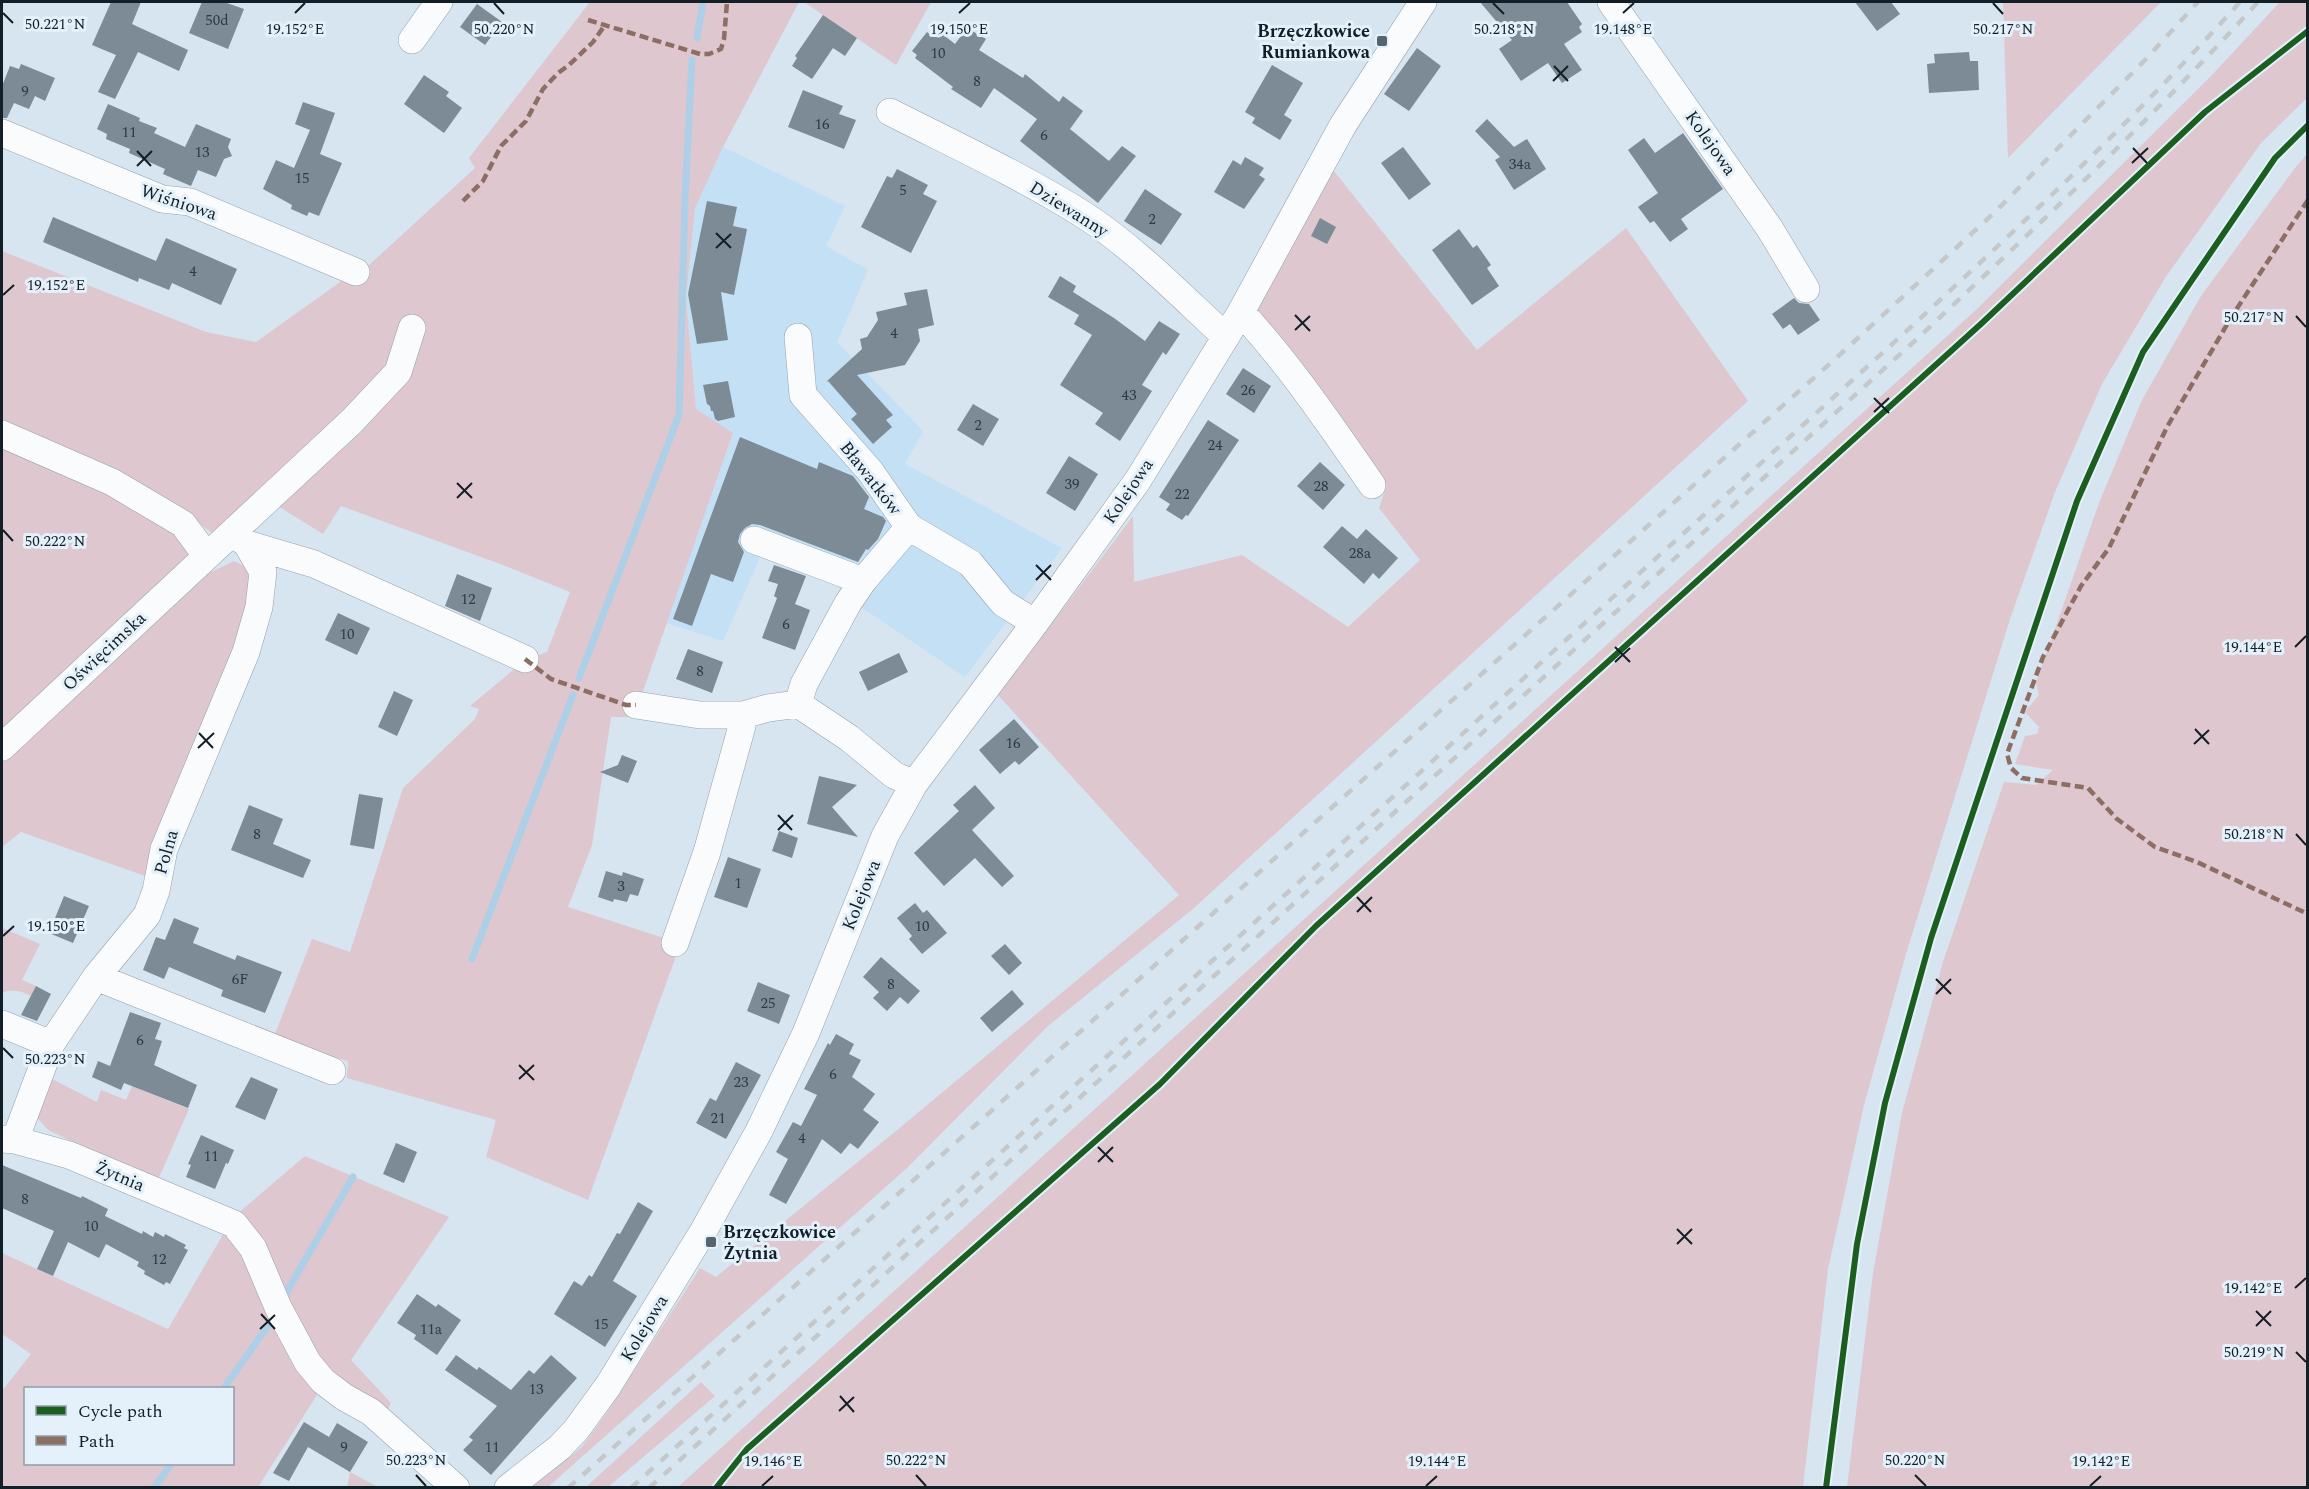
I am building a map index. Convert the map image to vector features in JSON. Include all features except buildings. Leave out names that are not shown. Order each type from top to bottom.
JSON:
[{"type":"street","points":[[412,40],[439,2]]},
{"type":"street","name":"Kolejowa","points":[[508,1488],[560,1447],[576,1430],[608,1386],[704,1230],[759,1131],[806,1033],[863,886],[885,837],[914,784],[1035,623],[1138,480],[1241,312],[1343,125],[1421,2]]},
{"type":"street","name":"Kolejowa","points":[[1611,2],[1770,229],[1806,289]]},
{"type":"street","name":"Dziewanny","points":[[890,112],[1028,183],[1085,216],[1139,256],[1226,337]]},
{"type":"street","name":"Wiśniowa","points":[[2,133],[162,199],[190,202],[356,272]]},
{"type":"street","points":[[1241,312],[1258,330],[1320,410],[1372,485]]},
{"type":"street","points":[[412,328],[398,372],[239,538],[314,564],[525,659]]},
{"type":"street","name":"Bławatków","points":[[798,337],[803,395],[870,471],[909,526],[863,581],[848,603],[804,684],[798,704]]},
{"type":"street","points":[[2,434],[111,482],[183,524],[206,555]]},
{"type":"street","points":[[909,526],[970,563],[1003,603],[1035,623]]},
{"type":"street","name":"Oświęcimska","points":[[2,747],[206,555],[239,538]]},
{"type":"street","name":"Polna","points":[[8,1140],[51,1044],[96,977],[147,915],[156,891],[164,849],[246,652],[259,607],[263,572],[239,538]]},
{"type":"street","points":[[754,540],[863,581]]},
{"type":"street","points":[[636,705],[700,715],[742,715],[768,708],[798,704],[849,738],[894,775],[914,784]]},
{"type":"street","points":[[675,943],[706,852],[742,726],[742,715]]},
{"type":"street","points":[[96,977],[332,1071]]},
{"type":"street","points":[[2,1024],[51,1044]]},
{"type":"street","name":"Żytnia","points":[[8,1140],[69,1155],[234,1224],[253,1248],[278,1307],[308,1363],[323,1381],[371,1413],[456,1488]]},
{"type":"shaded area","points":[[590,2],[799,2],[723,147],[695,208],[686,298],[696,409],[733,433],[634,717],[611,717],[592,845],[568,907],[670,940],[676,956],[588,1200],[486,1157],[496,1120],[347,1078],[348,1061],[273,1039],[312,939],[350,952],[403,788],[475,719],[479,709],[470,706],[524,661],[547,652],[570,592],[341,506],[323,534],[273,503],[402,380],[382,370],[373,386],[248,504],[212,533],[166,499],[2,426],[2,251],[206,332],[256,342],[343,280],[368,266],[475,168],[469,158]]},
{"type":"shaded area","points":[[804,2],[931,2],[896,65]]},
{"type":"shaded area","points":[[2003,2],[2161,2],[2008,158]]},
{"type":"shaded area","points":[[2280,2],[2307,2],[2307,98],[2261,143],[2165,278],[2102,384],[2055,492],[2010,619],[1906,954],[1864,1105],[1828,1269],[1803,1487],[678,1487],[1977,309],[2211,76]]},
{"type":"shaded area","points":[[723,147],[845,206],[826,246],[868,270],[837,342],[923,431],[905,464],[1062,548],[965,677],[858,605],[836,585],[762,553],[723,641],[666,623],[733,434],[696,410],[686,298],[695,208]]},
{"type":"shaded area","points":[[2307,154],[2307,1487],[1847,1487],[1873,1273],[1902,1113],[1943,962],[2004,782],[2036,785],[2053,770],[2015,764],[2025,736],[2037,734],[2039,727],[2025,712],[2039,695],[2036,683],[2099,503],[2142,400],[2201,296]]},
{"type":"shaded area","points":[[1333,170],[1477,350],[1626,228],[1748,401],[1194,908],[1048,1026],[907,1168],[548,1487],[531,1488],[582,1447],[608,1411],[700,1268],[716,1277],[896,1131],[1179,895],[998,695],[1133,516],[1134,582],[1242,555],[1348,627],[1420,560],[1379,508],[1386,487],[1253,307]]},
{"type":"shaded area","points":[[2,444],[137,502],[194,550],[2,731]]},
{"type":"shaded area","points":[[234,561],[246,567],[252,584],[238,650],[148,877],[21,832],[2,847],[2,762],[88,685],[190,582]]},
{"type":"shaded area","points":[[2,928],[40,944],[22,980],[36,986],[31,996],[16,991],[2,993]]},
{"type":"shaded area","points":[[48,1077],[97,1102],[101,1090],[126,1100],[132,1086],[189,1109],[157,1182],[48,1130],[34,1114]]},
{"type":"shaded area","points":[[305,1156],[449,1217],[351,1360],[391,1403],[386,1413],[311,1360],[236,1215]]},
{"type":"shaded area","points":[[225,1231],[244,1242],[284,1339],[317,1395],[258,1487],[2,1488],[2,1391],[31,1354],[2,1334],[2,1253],[168,1329]]},
{"type":"shaded area","points":[[701,1382],[715,1396],[608,1487],[586,1487]]},
{"type":"shaded area","points":[[350,1472],[378,1487],[347,1488]]},
{"type":"waterway","points":[[697,38],[703,2]]},
{"type":"waterway","points":[[579,678],[679,415],[685,198],[692,60]]},
{"type":"waterway","points":[[472,959],[573,695]]},
{"type":"waterway","points":[[285,1295],[353,1177]]},
{"type":"waterway","points":[[225,1387],[270,1323]]},
{"type":"waterway","points":[[154,1488],[170,1465]]},
{"type":"railway","points":[[568,1488],[1834,360],[1994,213],[2146,59],[2198,2]]},
{"type":"railway","points":[[631,1488],[1911,327],[2120,128],[2240,2]]},
{"type":"railway","points":[[649,1488],[1918,338],[2134,131],[2258,2]]},
{"type":"marked path","points":[[588,20],[700,54],[709,54],[721,49],[727,2]]},
{"type":"marked path","points":[[463,201],[483,181],[501,146],[526,121],[543,89],[593,42],[605,25]]},
{"type":"marked path","points":[[2308,200],[2232,316],[2167,427],[2109,548],[2081,586],[2043,657],[2007,754],[2011,768],[2022,778],[2088,788],[2117,819],[2155,847],[2197,862],[2308,914]]},
{"type":"marked path","points":[[525,659],[551,679],[626,705],[636,705]]},
{"type":"cycle path","points":[[716,1488],[747,1449],[1160,1084],[1316,926],[1982,323],[2205,112],[2308,31]]},
{"type":"cycle path","points":[[1826,1488],[1857,1244],[1885,1103],[1931,938],[2077,501],[2143,352],[2275,158],[2308,125]]},
{"type":"place","name":"Brzęczkowice Rumiankowa","points":[[1382,41]]},
{"type":"place","name":"Brzęczkowice Żytnia","points":[[711,1242]]}]
